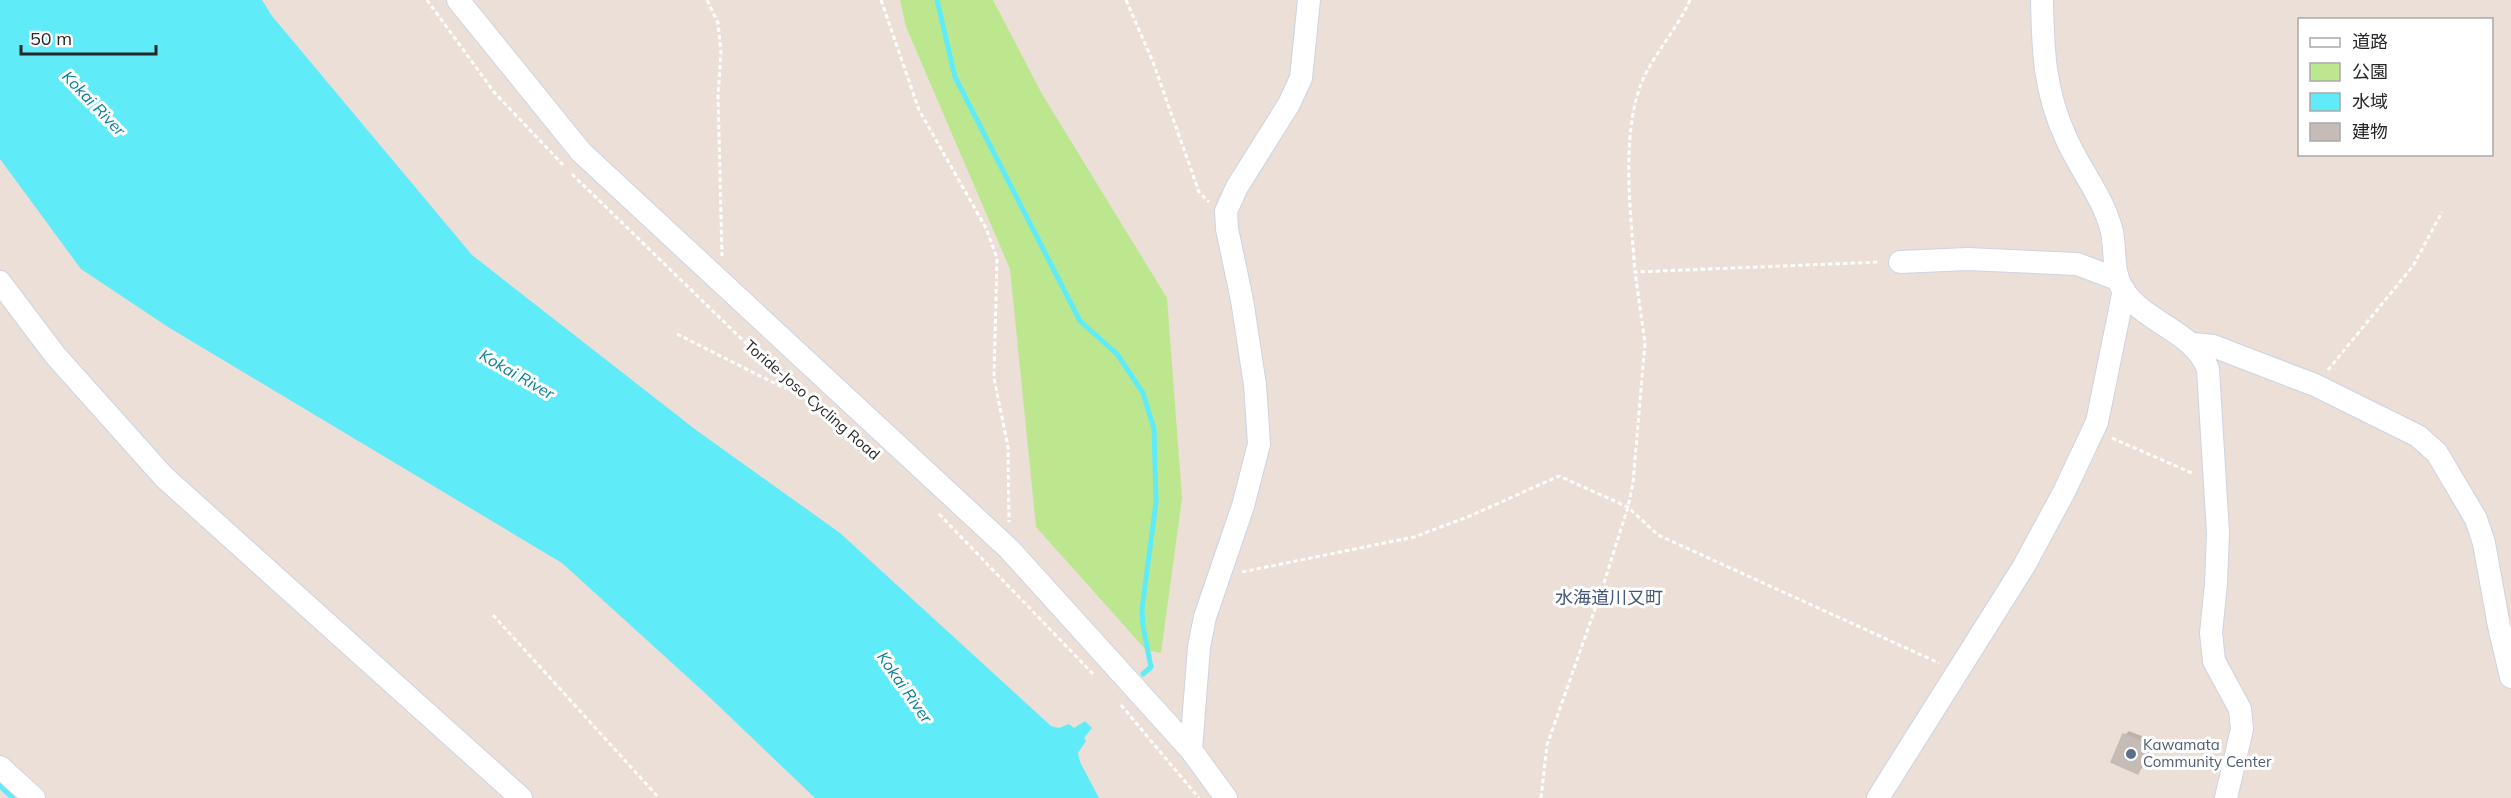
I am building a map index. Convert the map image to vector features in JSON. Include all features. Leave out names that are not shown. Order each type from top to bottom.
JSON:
[{"type":"street","points":[[458,0],[581,152],[1009,549],[1191,750],[1226,798]]},
{"type":"street","points":[[1191,750],[1198,647],[1205,617],[1243,506],[1259,444],[1255,385],[1226,211],[1237,187],[1289,104],[1301,78],[1309,0]]},
{"type":"street","points":[[1878,798],[2024,566],[2064,492],[2094,430],[2110,366],[2120,284],[2112,232],[2102,205],[2066,140],[2050,100],[2043,54],[2042,0]]},
{"type":"street","points":[[1900,262],[1968,259],[2076,264],[2120,284],[2151,317],[2193,344],[2203,355],[2208,369],[2218,533],[2211,633],[2214,661],[2240,709],[2242,729],[2226,798]]},
{"type":"street","points":[[0,282],[55,355],[164,477],[521,798]]},
{"type":"street","points":[[2193,344],[2213,346],[2315,385],[2418,436],[2437,453],[2476,519],[2484,543],[2511,677]]},
{"type":"street","points":[[0,767],[34,798]]},
{"type":"path","name":"Toride-Joso Cycling Road","points":[[427,0],[494,92],[645,248],[754,351],[876,456]]},
{"type":"path","points":[[707,0],[718,23],[721,53],[718,95],[722,261]]},
{"type":"path","points":[[881,0],[919,110],[987,228],[997,258],[994,378],[1008,447],[1009,549]]},
{"type":"path","points":[[1126,0],[1153,62],[1199,192],[1227,220]]},
{"type":"path","points":[[1541,798],[1547,745],[1602,589],[1628,507],[1633,483],[1645,343],[1635,272],[1628,164],[1635,108],[1644,76],[1690,0]]},
{"type":"path","points":[[2315,385],[2413,266],[2442,212]]},
{"type":"path","points":[[1635,272],[1900,262]]},
{"type":"path","points":[[677,334],[784,388],[797,387]]},
{"type":"path","points":[[2094,430],[2215,483]]},
{"type":"path","points":[[1220,577],[1414,537],[1470,516],[1560,476],[1628,507],[1658,535],[1957,671]]},
{"type":"path","points":[[934,509],[1096,678]]},
{"type":"path","points":[[493,615],[659,798]]},
{"type":"path","points":[[1117,700],[1199,798]]},
{"type":"green space","points":[[900,0],[993,0],[1042,94],[1167,298],[1182,498],[1161,653],[1146,650],[1036,527],[1010,269],[906,27]]},
{"type":"water","name":"Kokai River","points":[[0,0],[262,0],[272,16],[472,255],[696,430],[840,533],[1051,726],[1059,728],[1069,724],[1074,728],[1085,721],[1092,728],[1084,738],[1086,741],[1078,753],[1080,762],[1099,798],[815,798],[704,692],[562,563],[168,327],[81,269],[0,159]]},
{"type":"building","name":"Kawamata Community Center","points":[[2123,734],[2150,745],[2138,774],[2111,762]]},
{"type":"waterway","points":[[937,0],[955,77],[1080,321],[1117,354],[1143,393],[1154,429],[1156,502],[1142,609],[1151,667],[1143,674]]},
{"type":"waterway","points":[[0,786],[13,798]]},
{"type":"place","name":"Kawamata Community Center","points":[[2131,754]]},
{"type":"district","name":"水海道川又町","points":[[1609,598]]}]
